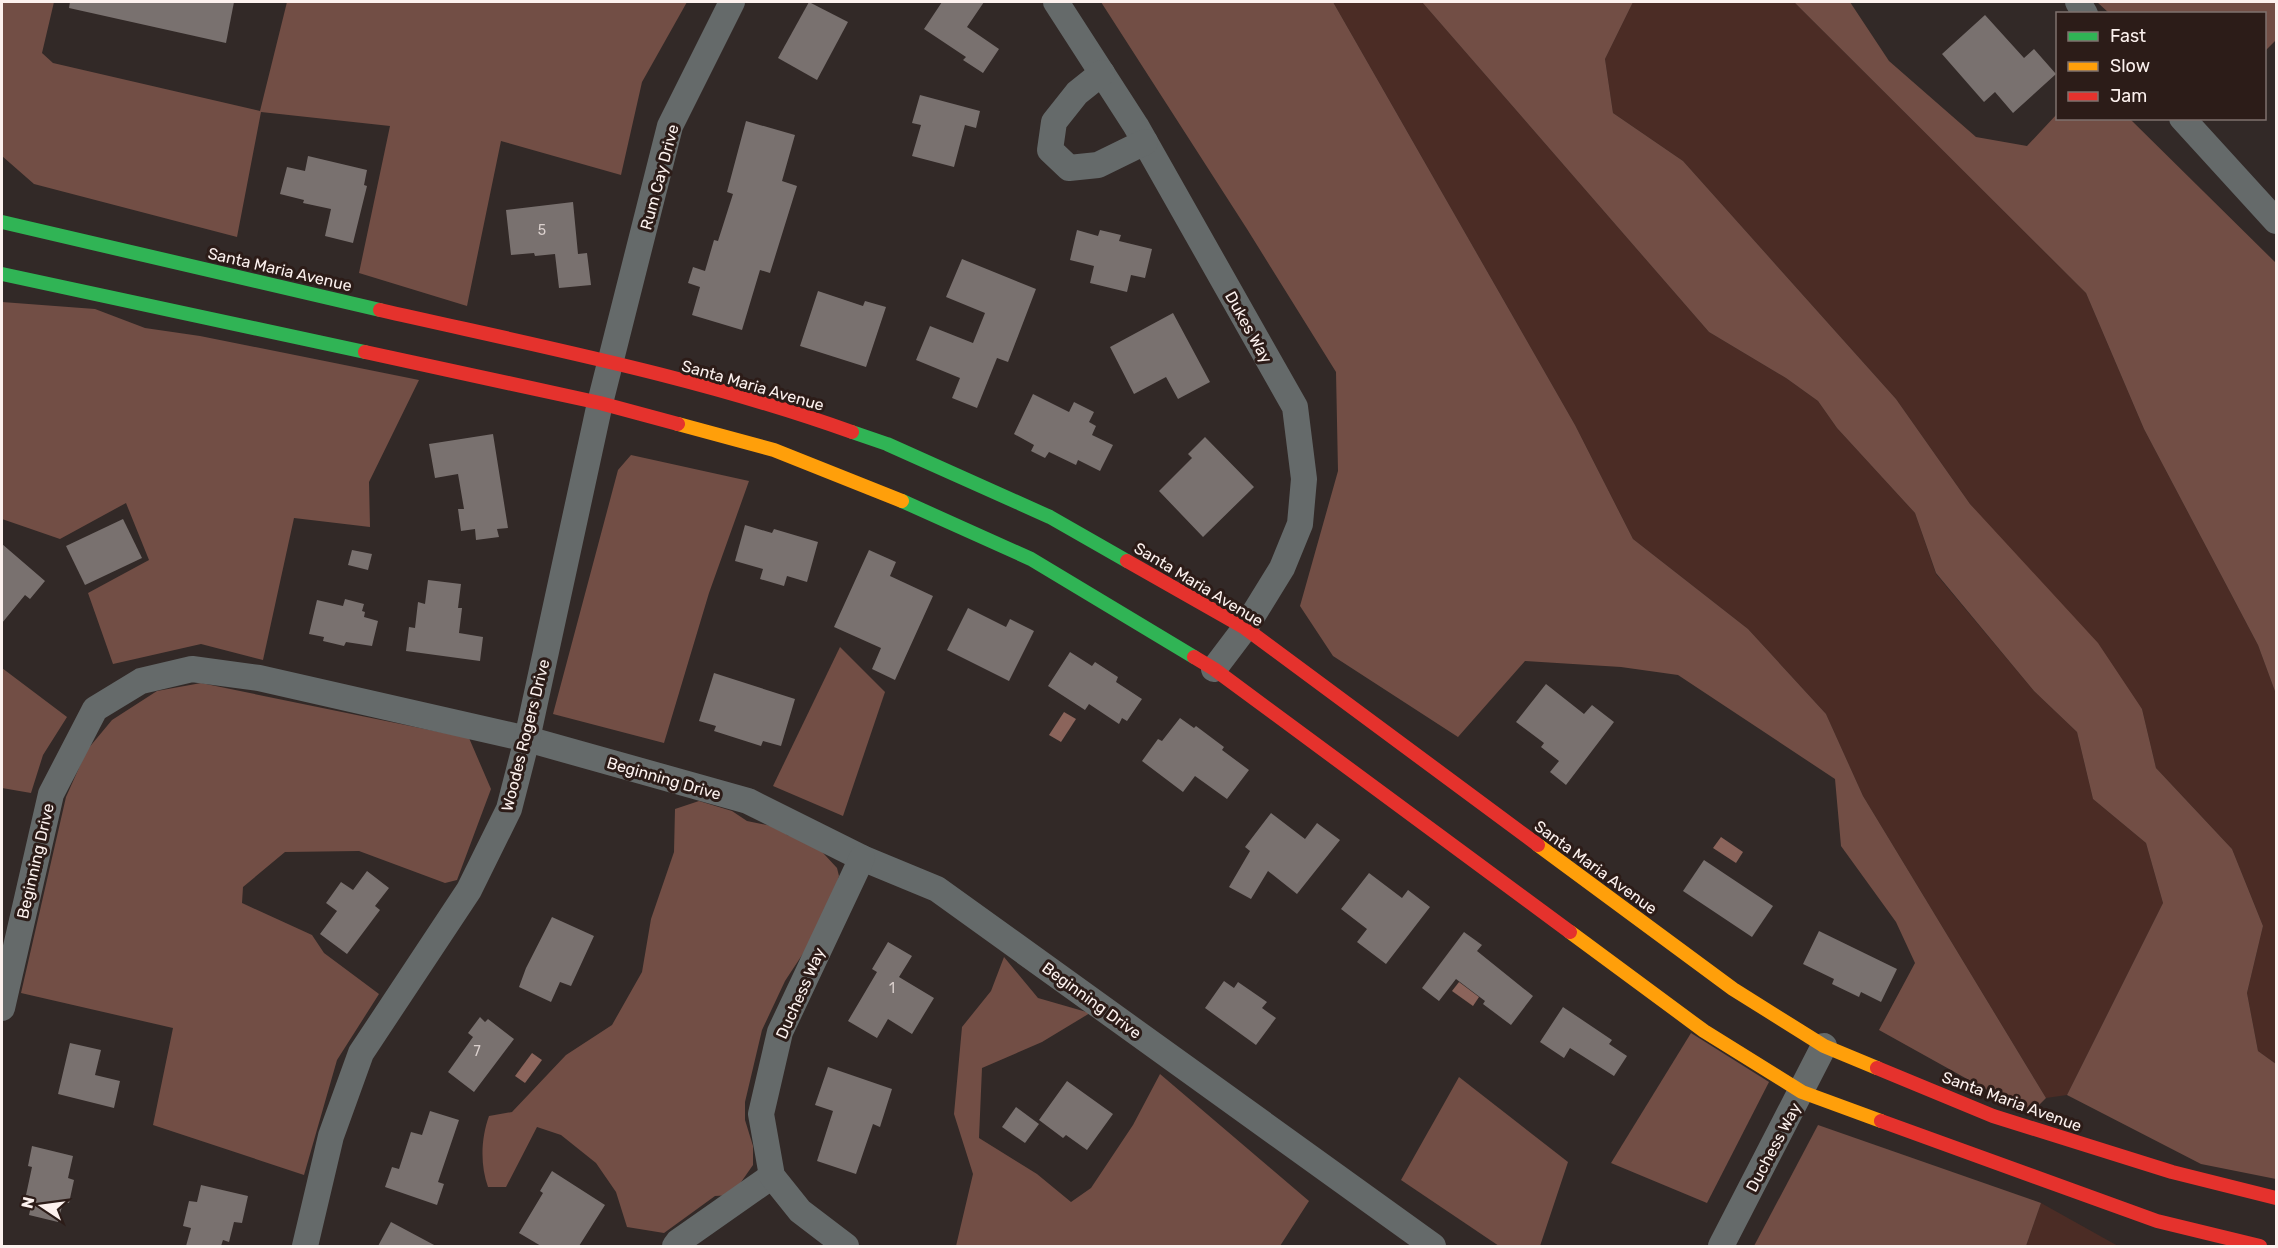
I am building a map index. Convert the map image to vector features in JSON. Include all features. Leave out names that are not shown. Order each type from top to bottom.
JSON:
[{"type":"street","name":"Rum Cay Drive","points":[[611,363],[670,126],[732,2]]},
{"type":"street","name":"Dukes Way","points":[[1056,2],[1145,142],[1294,407],[1304,479],[1300,524],[1282,568],[1245,628],[1214,669]]},
{"type":"street","points":[[1102,73],[1077,93],[1054,122],[1050,150],[1069,168],[1098,165],[1145,142]]},
{"type":"street","points":[[2184,120],[2277,221]]},
{"type":"street","name":"Santa Maria Avenue","points":[[2,222],[611,363],[783,407],[887,444],[1050,517],[1245,628],[1733,989],[1824,1046],[1993,1116],[2172,1172],[2277,1198]]},
{"type":"street","points":[[2,274],[600,403],[774,450],[877,490],[1031,559],[1214,669],[1704,1031],[1802,1092],[2157,1221],[2260,1246]]},
{"type":"street","name":"Woodes Rogers Drive","points":[[305,1246],[332,1136],[362,1053],[469,890],[510,809],[600,403],[611,363]]},
{"type":"street","name":"Beginning Drive","points":[[2,1008],[51,794],[95,709],[141,681],[192,669],[259,678],[527,739],[748,801],[862,858],[937,889],[1433,1246]]},
{"type":"street","name":"Duchess Way","points":[[846,1246],[800,1211],[772,1176],[761,1114],[780,1032],[862,858]]},
{"type":"street","name":"Duchess Way","points":[[1721,1246],[1824,1046]]},
{"type":"street","points":[[675,1246],[772,1176]]},
{"type":"shaded area","points":[[2,2],[54,2],[42,53],[53,63],[260,111],[287,2],[687,2],[642,82],[621,175],[501,141],[467,306],[359,273],[390,126],[261,112],[237,237],[34,184],[2,156]]},
{"type":"shaded area","points":[[1101,2],[1333,2],[1575,425],[1633,539],[1748,629],[1826,714],[1863,796],[2046,1098],[2030,1114],[1879,1030],[1915,963],[1896,922],[1841,846],[1835,779],[1678,675],[1621,667],[1525,661],[1458,737],[1333,656],[1300,606],[1338,471],[1336,372]]},
{"type":"shaded area","points":[[1333,2],[1422,2],[1709,332],[1786,378],[1818,401],[1837,428],[1915,513],[1936,574],[2034,691],[2077,732],[2093,799],[2146,843],[2163,903],[2067,1095],[2046,1098],[1863,796],[1826,714],[1748,629],[1633,539],[1575,425]]},
{"type":"shaded area","points":[[1422,2],[1633,2],[1605,59],[1613,113],[1683,161],[1896,399],[1970,504],[2098,643],[2142,709],[2156,768],[2232,849],[2263,926],[2247,993],[2258,1051],[2276,1064],[2276,1179],[2201,1164],[2067,1095],[2163,903],[2146,843],[2093,799],[2077,732],[2034,691],[1936,573],[1915,513],[1837,428],[1818,401],[1786,378],[1709,332]]},
{"type":"shaded area","points":[[1633,2],[1794,2],[2086,293],[2144,429],[2258,645],[2276,694],[2276,1064],[2258,1051],[2247,993],[2263,926],[2232,849],[2156,768],[2142,709],[1970,504],[1896,399],[1683,161],[1613,113],[1605,59]]},
{"type":"shaded area","points":[[1794,2],[1850,2],[1889,61],[1976,137],[2027,146],[2056,115],[2056,120],[2131,120],[2276,263],[2276,694],[2258,645],[2144,429],[2086,293]]},
{"type":"shaded area","points":[[2097,2],[2276,2],[2276,40],[2266,50],[2266,12],[2108,12]]},
{"type":"shaded area","points":[[2,302],[95,309],[145,328],[200,336],[419,380],[369,482],[370,527],[294,518],[263,660],[201,644],[113,664],[88,593],[149,560],[126,503],[60,539],[2,519]]},
{"type":"shaded area","points":[[631,455],[749,481],[709,593],[664,743],[553,714],[618,470]]},
{"type":"shaded area","points":[[840,647],[885,692],[843,816],[773,786]]},
{"type":"shaded area","points":[[2,668],[67,717],[43,755],[31,793],[2,788]]},
{"type":"shaded area","points":[[201,683],[469,738],[491,789],[457,880],[445,883],[359,851],[285,852],[243,887],[242,903],[312,935],[324,953],[379,994],[337,1060],[304,1175],[153,1125],[173,1028],[21,993],[66,797],[87,750],[112,720],[157,691]]},
{"type":"shaded area","points":[[1064,712],[1076,719],[1061,742],[1049,735]]},
{"type":"shaded area","points":[[699,801],[732,811],[747,821],[781,828],[787,835],[812,841],[837,868],[839,876],[825,920],[785,981],[762,1030],[745,1102],[745,1120],[753,1146],[753,1165],[732,1195],[715,1196],[664,1233],[627,1227],[616,1192],[596,1163],[561,1135],[537,1127],[506,1187],[488,1187],[482,1152],[489,1116],[512,1112],[566,1055],[612,1025],[642,972],[651,919],[674,852],[675,809]]},
{"type":"shaded area","points":[[1721,837],[1743,852],[1736,863],[1713,848]]},
{"type":"shaded area","points":[[1004,957],[1038,998],[1090,1013],[1042,1042],[982,1068],[979,1138],[1037,1174],[1071,1202],[1091,1188],[1133,1125],[1160,1074],[1309,1201],[1280,1246],[956,1246],[973,1174],[954,1114],[962,1027],[991,991]]},
{"type":"shaded area","points":[[1459,982],[1479,997],[1473,1006],[1452,991]]},
{"type":"shaded area","points":[[1691,1033],[1769,1082],[1707,1203],[1611,1163]]},
{"type":"shaded area","points":[[532,1053],[542,1060],[525,1083],[515,1076]]},
{"type":"shaded area","points":[[1459,1077],[1568,1162],[1540,1246],[1499,1246],[1401,1180]]},
{"type":"shaded area","points":[[1818,1125],[2041,1203],[2026,1246],[1754,1246]]},
{"type":"shaded area","points":[[2041,1203],[2118,1246],[2026,1246]]},
{"type":"building","points":[[70,2],[234,2],[226,43],[69,8]]},
{"type":"building","points":[[809,2],[848,22],[817,80],[778,58]]},
{"type":"building","points":[[942,2],[984,2],[967,27],[999,49],[983,73],[963,60],[966,57],[924,29]]},
{"type":"building","points":[[1985,15],[2024,58],[2034,49],[2056,74],[2013,113],[1995,92],[1984,102],[1942,54]]},
{"type":"building","points":[[920,95],[980,111],[976,128],[965,125],[954,167],[912,156],[921,125],[912,123]]},
{"type":"building","points":[[746,121],[795,135],[782,181],[797,186],[770,273],[760,270],[742,330],[692,315],[700,287],[688,283],[693,267],[705,271],[714,240],[718,241],[733,194],[727,192]]},
{"type":"building","points":[[308,156],[367,170],[364,185],[367,186],[353,243],[325,236],[331,209],[303,203],[304,200],[280,194],[287,167],[305,171]]},
{"type":"building","points":[[573,202],[578,254],[587,253],[591,285],[559,288],[555,254],[511,255],[506,210]]},
{"type":"building","points":[[1077,230],[1098,236],[1100,230],[1121,235],[1119,241],[1152,249],[1145,278],[1131,275],[1127,292],[1090,283],[1094,266],[1070,260]]},
{"type":"building","points":[[962,259],[1036,289],[1008,362],[997,358],[977,408],[952,398],[960,378],[916,360],[930,326],[973,343],[985,313],[946,297]]},
{"type":"building","points":[[818,291],[863,306],[865,301],[886,307],[866,367],[800,346]]},
{"type":"building","points":[[1173,313],[1210,382],[1178,399],[1166,377],[1134,394],[1110,347]]},
{"type":"building","points":[[1033,394],[1069,412],[1074,402],[1094,412],[1089,422],[1096,426],[1092,435],[1113,445],[1100,471],[1078,460],[1076,465],[1049,452],[1045,458],[1031,451],[1034,445],[1014,434]]},
{"type":"building","points":[[493,434],[508,528],[497,529],[499,537],[476,540],[475,529],[461,531],[458,509],[464,509],[458,474],[435,478],[429,444]]},
{"type":"building","points":[[1205,437],[1254,487],[1203,537],[1159,491],[1192,458],[1188,454]]},
{"type":"building","points":[[123,519],[142,558],[85,585],[66,546]]},
{"type":"building","points":[[745,525],[772,533],[774,529],[818,542],[807,582],[787,576],[784,586],[760,579],[763,569],[735,561]]},
{"type":"building","points":[[2,544],[45,581],[30,599],[25,595],[2,623]]},
{"type":"building","points":[[352,550],[372,554],[368,570],[348,565]]},
{"type":"building","points":[[869,550],[896,562],[890,576],[933,596],[895,680],[872,669],[881,648],[834,627]]},
{"type":"building","points":[[428,580],[461,584],[458,608],[462,608],[459,633],[483,637],[480,661],[406,651],[409,627],[415,628],[418,602],[425,604]]},
{"type":"building","points":[[345,599],[364,604],[362,611],[365,612],[364,617],[378,621],[372,646],[346,642],[344,646],[323,641],[324,637],[309,634],[317,600],[343,606]]},
{"type":"building","points":[[968,608],[1006,627],[1010,619],[1034,631],[1009,681],[947,650]]},
{"type":"building","points":[[1070,652],[1092,666],[1095,662],[1118,677],[1116,682],[1142,699],[1127,721],[1122,718],[1119,724],[1089,704],[1085,710],[1048,686]]},
{"type":"building","points":[[714,673],[795,699],[781,746],[763,741],[761,746],[714,731],[716,726],[699,721]]},
{"type":"building","points":[[1546,684],[1584,714],[1592,705],[1614,722],[1566,785],[1550,772],[1559,761],[1541,747],[1544,743],[1516,722]]},
{"type":"building","points":[[1180,718],[1194,728],[1196,726],[1224,747],[1222,750],[1249,770],[1227,799],[1195,776],[1183,792],[1142,761],[1158,739],[1162,741]]},
{"type":"building","points":[[1271,813],[1305,839],[1317,823],[1340,840],[1297,894],[1268,871],[1251,899],[1229,887],[1250,851],[1245,847]]},
{"type":"building","points":[[1704,860],[1773,906],[1752,937],[1683,891]]},
{"type":"building","points":[[367,871],[389,888],[375,906],[380,910],[347,954],[320,934],[337,911],[326,903],[341,882],[353,890]]},
{"type":"building","points":[[1369,873],[1402,898],[1408,890],[1430,907],[1386,964],[1357,942],[1367,929],[1341,909]]},
{"type":"building","points":[[552,917],[594,936],[571,986],[560,982],[551,1002],[519,987]]},
{"type":"building","points":[[1819,931],[1897,969],[1881,1002],[1861,992],[1859,997],[1832,984],[1834,979],[1803,964]]},
{"type":"building","points":[[1464,932],[1482,945],[1477,951],[1533,996],[1511,1025],[1483,1004],[1485,1001],[1456,979],[1439,1001],[1422,988]]},
{"type":"building","points":[[888,942],[912,956],[899,977],[934,998],[912,1034],[888,1019],[877,1038],[848,1021],[877,972],[872,969]]},
{"type":"building","points":[[1224,981],[1234,988],[1238,982],[1267,1002],[1262,1008],[1276,1018],[1256,1045],[1205,1008]]},
{"type":"building","points":[[1563,1007],[1612,1040],[1609,1044],[1627,1056],[1614,1076],[1570,1048],[1564,1058],[1540,1042]]},
{"type":"building","points":[[480,1017],[485,1022],[488,1019],[514,1039],[474,1092],[448,1072],[473,1037],[468,1033]]},
{"type":"building","points":[[70,1043],[101,1050],[95,1075],[120,1081],[114,1108],[58,1094]]},
{"type":"building","points":[[828,1067],[892,1089],[880,1127],[873,1124],[856,1174],[817,1161],[833,1111],[815,1105]]},
{"type":"building","points":[[1067,1081],[1113,1114],[1087,1150],[1066,1135],[1063,1138],[1039,1120]]},
{"type":"building","points":[[1016,1107],[1039,1124],[1025,1143],[1002,1127]]},
{"type":"building","points":[[430,1111],[459,1120],[438,1182],[444,1184],[437,1205],[385,1187],[392,1167],[399,1169],[411,1132],[422,1135]]},
{"type":"building","points":[[32,1146],[73,1156],[68,1178],[74,1180],[69,1203],[63,1202],[58,1222],[29,1215],[33,1197],[26,1195],[32,1167],[28,1166]]},
{"type":"building","points":[[552,1171],[605,1205],[579,1246],[541,1246],[519,1233],[543,1193],[540,1191]]},
{"type":"building","points":[[201,1185],[248,1196],[242,1223],[234,1222],[229,1242],[223,1240],[221,1246],[186,1246],[191,1228],[183,1226],[189,1201],[197,1202]]},
{"type":"building","points":[[391,1222],[436,1246],[378,1246]]},
{"type":"traffic: fast","points":[[2,222],[380,310]]},
{"type":"traffic: fast","points":[[2,274],[365,352]]},
{"type":"traffic: fast","points":[[852,432],[887,444],[1050,517],[1127,561]]},
{"type":"traffic: fast","points":[[902,501],[1031,559],[1194,657]]},
{"type":"traffic: slow","points":[[678,424],[774,450],[902,501]]},
{"type":"traffic: slow","points":[[1538,845],[1733,989],[1824,1046],[1877,1068]]},
{"type":"traffic: slow","points":[[1570,932],[1704,1031],[1802,1092],[1881,1121]]},
{"type":"traffic: jam","points":[[380,310],[677,379],[794,412],[852,432]]},
{"type":"traffic: jam","points":[[365,352],[600,403],[678,424]]},
{"type":"traffic: jam","points":[[1127,561],[1245,628],[1538,845]]},
{"type":"traffic: jam","points":[[1194,657],[1214,669],[1570,932]]},
{"type":"traffic: jam","points":[[1877,1068],[1993,1116],[2172,1172],[2276,1198]]},
{"type":"traffic: jam","points":[[1881,1121],[2157,1221],[2260,1246]]}]
